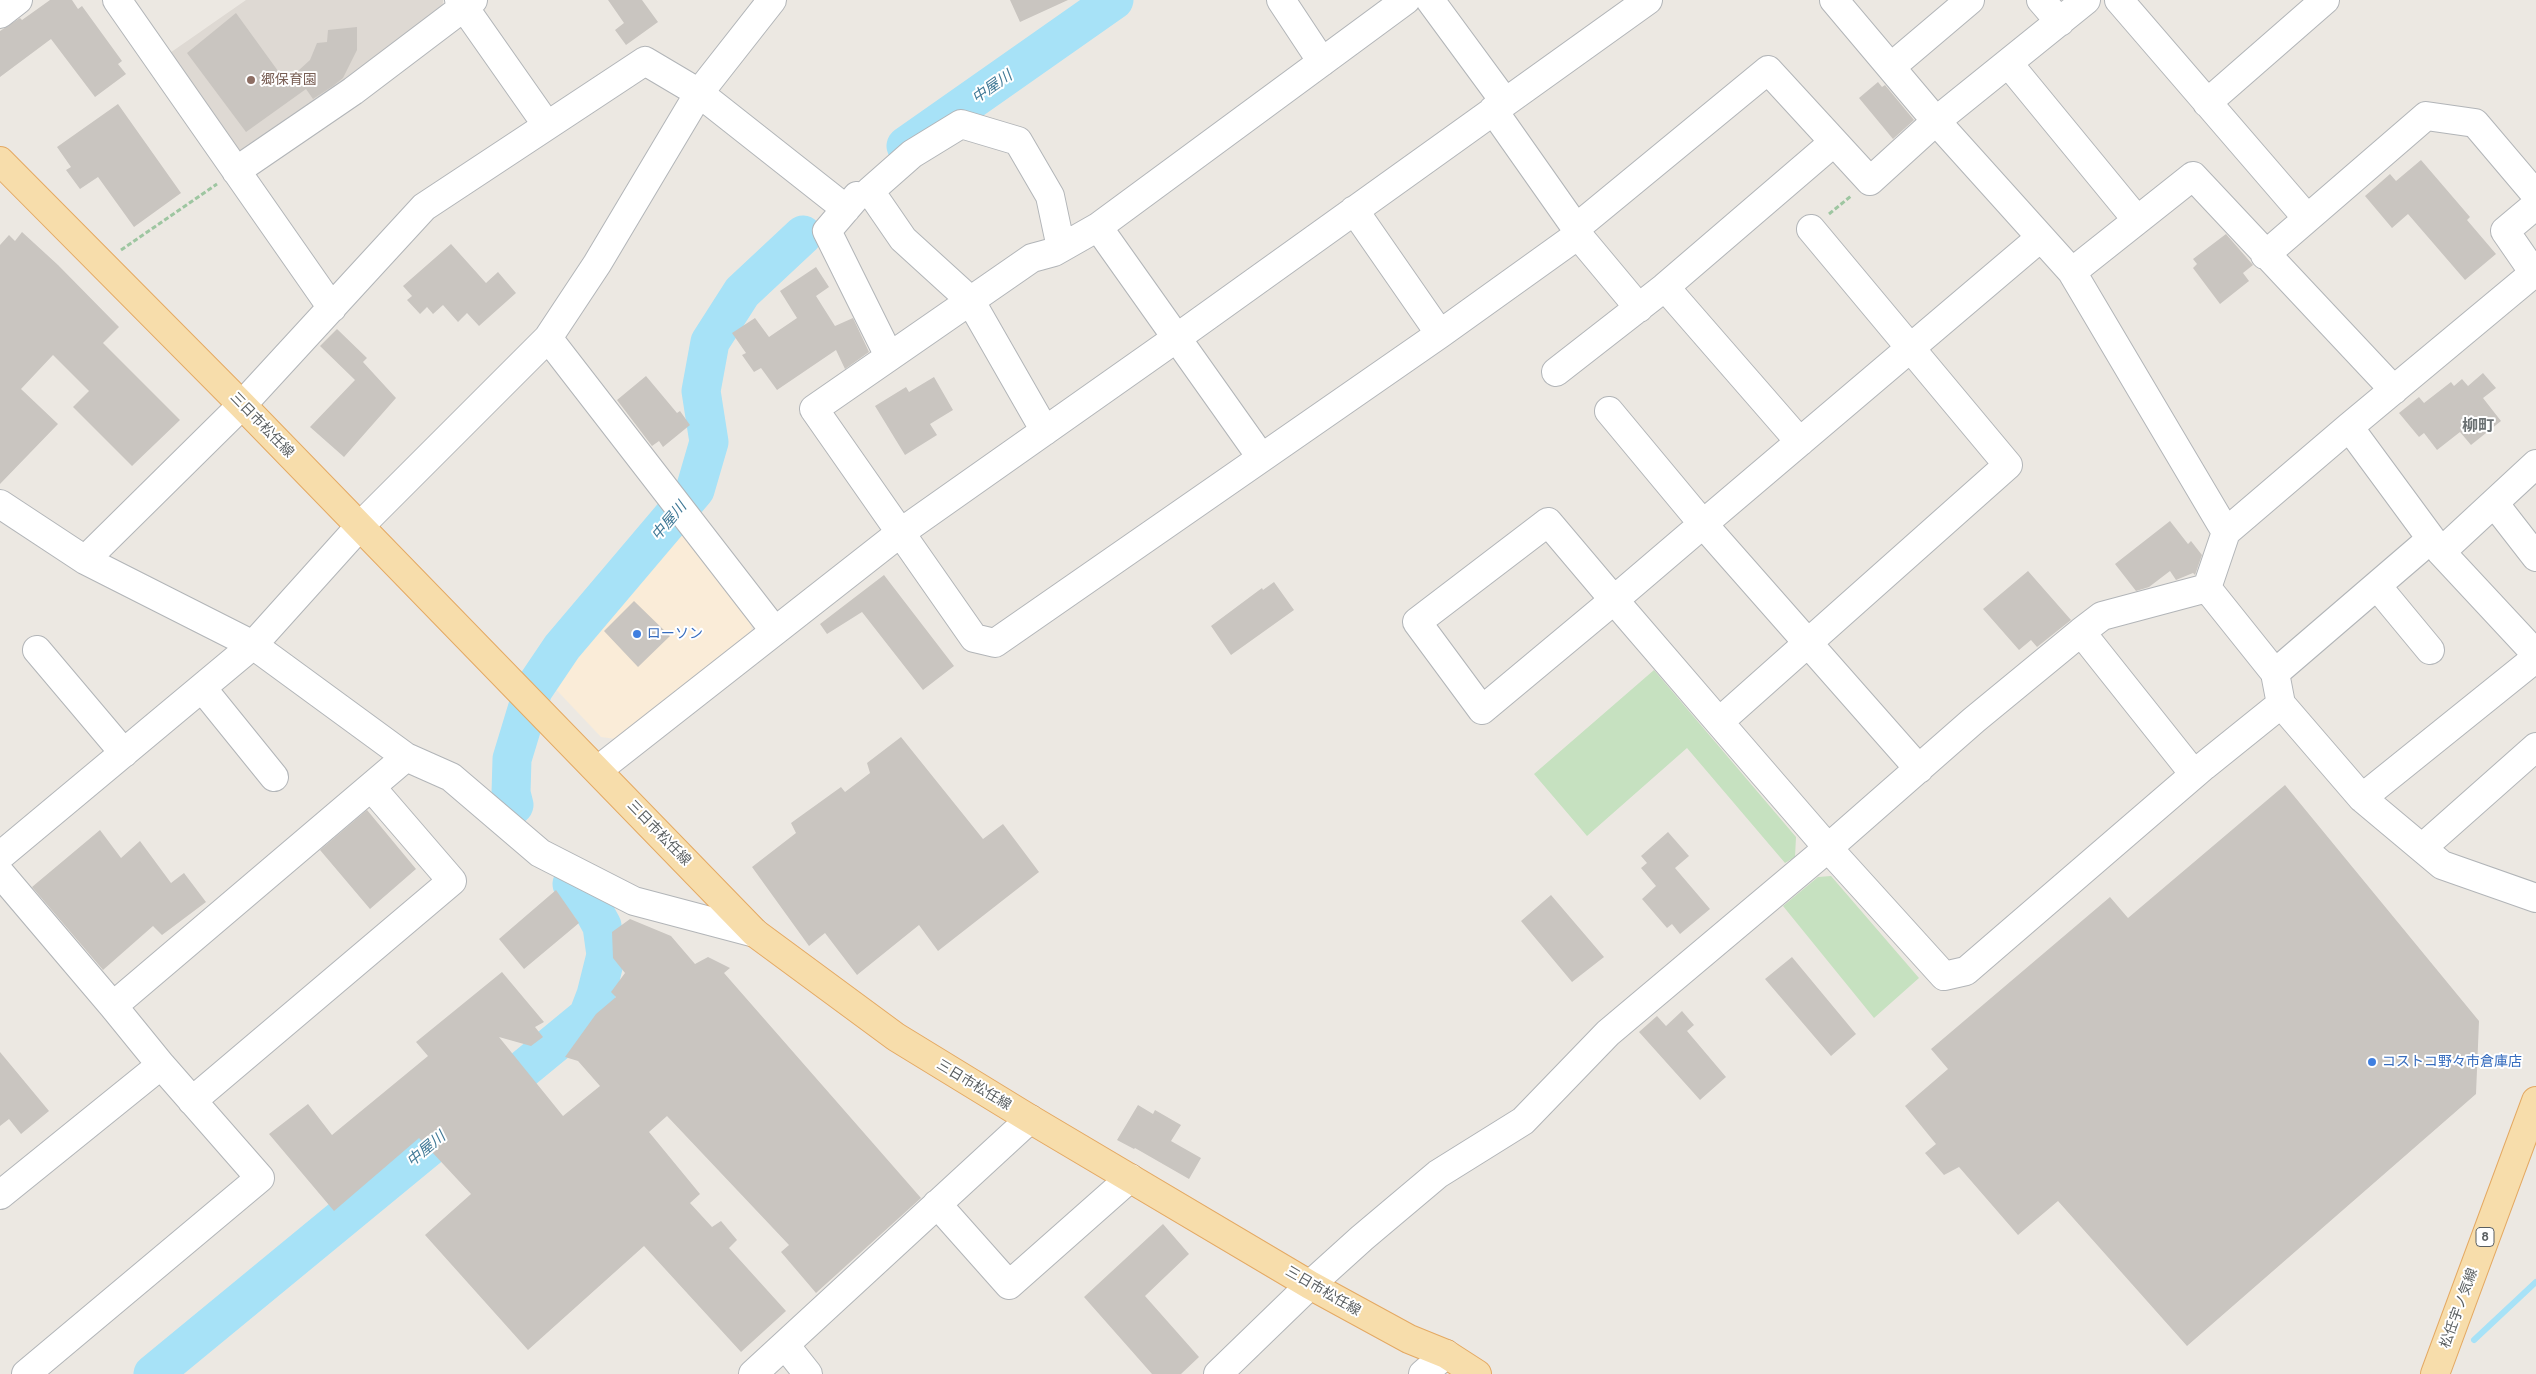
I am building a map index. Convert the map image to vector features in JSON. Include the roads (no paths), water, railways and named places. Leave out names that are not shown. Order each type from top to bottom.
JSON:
[{"type":"main road","name":"三日市松任線","points":[[0,161],[102,262],[530,699],[755,933],[896,1037],[1030,1119],[1310,1285],[1409,1339],[1446,1354],[1477,1374]]},
{"type":"main road","name":"松任宇ノ気線","points":[[2435,1374],[2536,1101]]},
{"type":"street","points":[[0,14],[18,0]]},
{"type":"street","points":[[117,0],[332,308]]},
{"type":"street","points":[[0,856],[253,646],[360,526],[548,338],[597,264],[699,93],[772,0]]},
{"type":"street","points":[[1281,0],[1322,62]]},
{"type":"street","points":[[1406,0],[1098,228],[1054,252],[1032,258],[814,409],[974,638],[995,643],[1440,334],[1577,231],[1768,70],[1870,181],[1936,122],[2086,0]]},
{"type":"street","points":[[1430,0],[1577,231],[1638,308]]},
{"type":"street","points":[[598,770],[900,533],[1178,337],[1648,0]]},
{"type":"street","points":[[1834,0],[1936,122],[2072,272],[2226,532]]},
{"type":"street","points":[[1891,67],[1970,0]]},
{"type":"street","points":[[2041,0],[2060,22]]},
{"type":"street","points":[[2119,0],[2307,218]]},
{"type":"street","points":[[2207,102],[2325,0]]},
{"type":"street","points":[[236,171],[353,91],[465,2],[546,124]]},
{"type":"street","points":[[86,560],[242,405],[424,207],[546,124],[646,61],[699,93],[846,209]]},
{"type":"street","points":[[2008,63],[2137,220]]},
{"type":"street","points":[[2264,254],[2426,116],[2475,123],[2536,195]]},
{"type":"street","points":[[889,356],[827,231],[858,195],[870,191],[912,154],[961,124],[1018,141],[1050,196],[1060,243],[1054,252]]},
{"type":"street","points":[[1556,372],[1665,287],[1834,142]]},
{"type":"street","points":[[2072,272],[2193,176],[2264,254],[2394,390]]},
{"type":"street","points":[[870,191],[904,239],[970,300],[1045,431]]},
{"type":"street","points":[[2207,588],[2226,532],[2349,427],[2535,274],[2505,231],[2536,205]]},
{"type":"street","points":[[1354,210],[1440,334]]},
{"type":"street","points":[[1098,228],[1178,337],[1261,457]]},
{"type":"street","points":[[1719,722],[2008,465],[1811,229]]},
{"type":"street","points":[[2040,238],[1614,600],[1482,710],[1417,622],[1548,522],[1614,600],[1828,848],[1944,976],[1966,971],[2194,774],[2281,704]]},
{"type":"street","points":[[1665,287],[1800,442]]},
{"type":"street","points":[[548,338],[774,630]]},
{"type":"street","points":[[1609,411],[1703,524],[1919,769]]},
{"type":"street","points":[[2349,427],[2436,545],[2536,654]]},
{"type":"street","points":[[2275,673],[2377,586],[2494,503],[2536,464]]},
{"type":"street","points":[[2494,503],[2536,557]]},
{"type":"street","points":[[0,504],[86,560],[253,646],[406,757],[451,777],[540,853],[634,901],[755,933]]},
{"type":"street","points":[[2377,586],[2430,650]]},
{"type":"street","points":[[1218,1374],[1310,1285],[1438,1174],[1523,1121],[1608,1033],[1828,848],[1974,720],[2102,616],[2207,588]]},
{"type":"street","points":[[2207,588],[2275,673],[2281,704],[2362,798],[2442,864],[2536,898]]},
{"type":"street","points":[[2082,632],[2194,774]]},
{"type":"street","points":[[37,650],[124,753]]},
{"type":"street","points":[[2362,798],[2536,658]]},
{"type":"street","points":[[202,688],[274,777]]},
{"type":"street","points":[[2422,848],[2536,747]]},
{"type":"street","points":[[113,1006],[406,757]]},
{"type":"street","points":[[192,1100],[452,881],[370,787]]},
{"type":"street","points":[[0,873],[161,1065],[260,1178],[26,1374]]},
{"type":"street","points":[[0,1195],[161,1065]]},
{"type":"street","points":[[753,1374],[1030,1119]]},
{"type":"street","points":[[937,1204],[1010,1285],[1130,1178]]},
{"type":"street","points":[[785,1345],[808,1374]]},
{"type":"street","points":[[1423,1374],[1446,1354]]},
{"type":"waterway","name":"中屋川","points":[[906,146],[1114,0]]},
{"type":"waterway","name":"中屋川","points":[[514,805],[511,793],[512,759],[533,690],[562,647],[695,490],[709,442],[701,391],[710,342],[742,292],[803,235]]},
{"type":"waterway","name":"中屋川","points":[[153,1374],[588,1016],[596,995],[606,955],[602,926],[591,906],[572,884]]},
{"type":"waterway","points":[[2474,1340],[2536,1282]]},
{"type":"place","name":"郷保育園","points":[[251,80]]},
{"type":"place","name":"ローソン","points":[[637,634]]},
{"type":"place","name":"コストコ野々市倉庫店","points":[[2372,1062]]},
{"type":"district","name":"柳町","points":[[2478,426]]}]
